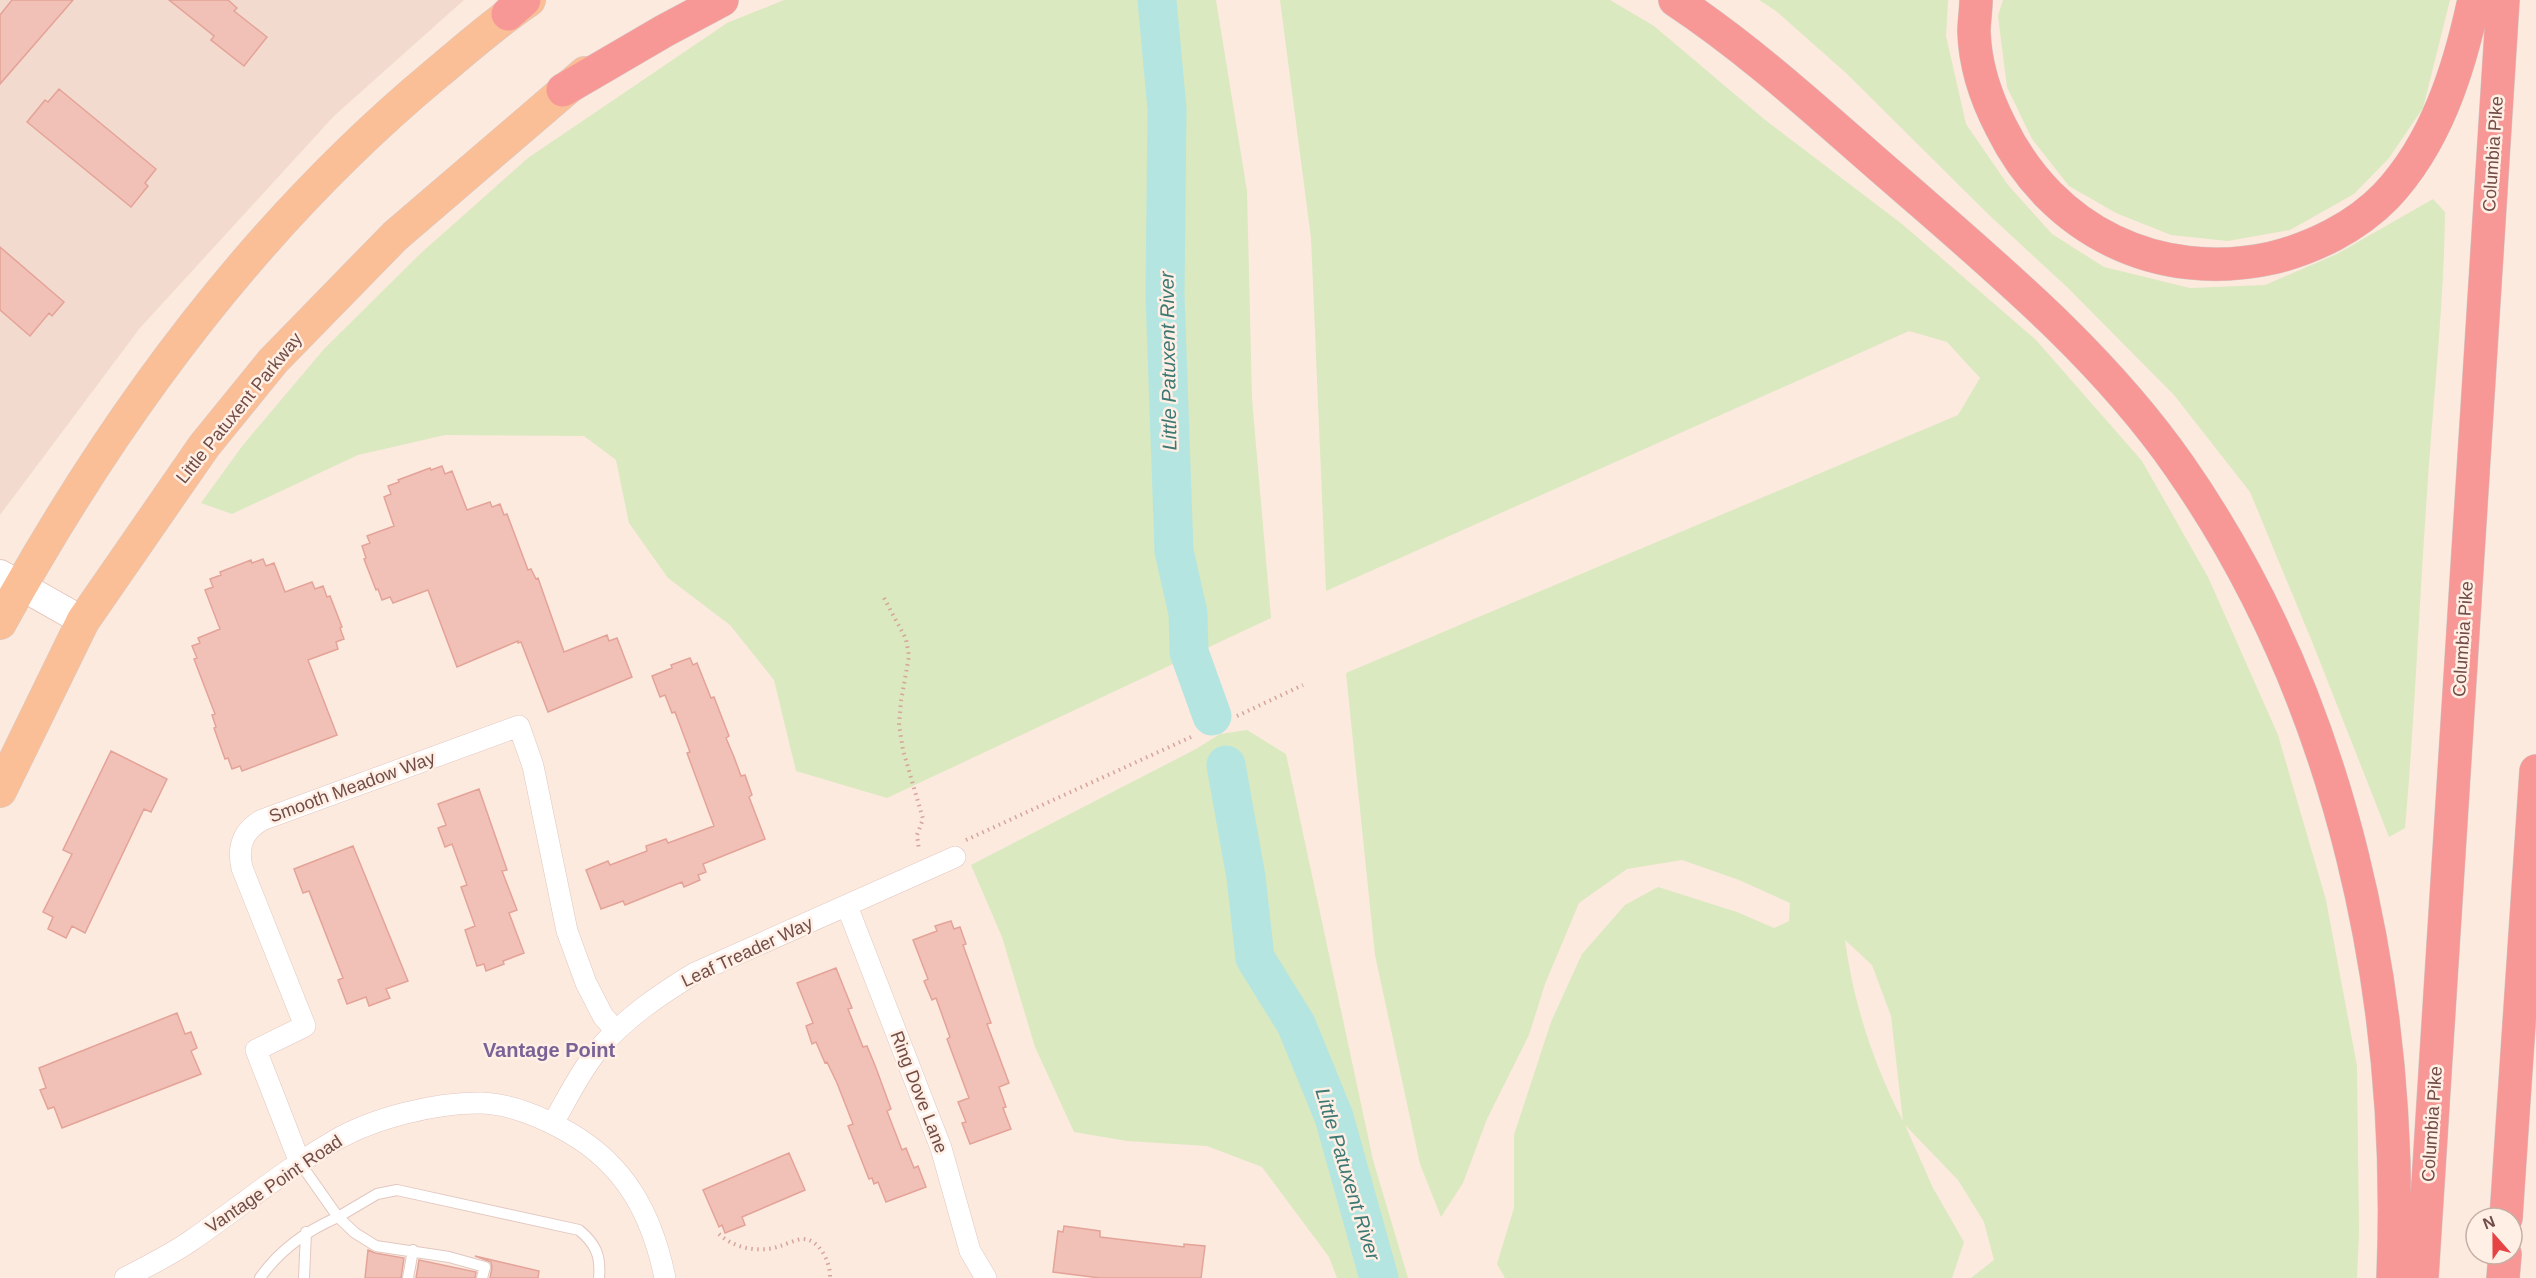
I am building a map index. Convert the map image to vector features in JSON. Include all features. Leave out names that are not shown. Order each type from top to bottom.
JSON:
[{"type":"highway","points":[[563,90],[664,30],[722,0]]},
{"type":"highway","points":[[1676,0],[1710,23],[1770,71],[1993,264],[2055,323],[2108,380],[2179,465],[2230,548],[2256,597],[2308,714],[2330,775],[2361,889],[2385,1037],[2393,1133],[2393,1278]]},
{"type":"highway","points":[[1976,0],[1974,33],[1980,72],[1992,109],[2009,144],[2043,190],[2066,212],[2109,240],[2148,256],[2195,264],[2243,264],[2287,254],[2327,239],[2385,197],[2409,167],[2433,128],[2462,49],[2474,0]]},
{"type":"highway","name":"Columbia Pike","points":[[2422,1278],[2503,0]]},
{"type":"highway","points":[[2507,1206],[2536,771]]},
{"type":"highway","points":[[2507,1206],[2536,1012]]},
{"type":"main road","name":"Little Patuxent Parkway","points":[[0,791],[83,621],[197,456],[273,361],[395,236],[563,90],[647,26],[687,0]]},
{"type":"main road","points":[[0,623],[10,580],[83,484],[144,392],[213,300],[257,247],[356,145],[405,99],[520,4]]},
{"type":"main road","points":[[10,580],[83,621]]},
{"type":"street","name":"Smooth Meadow Way","points":[[300,1163],[256,1050],[305,1026],[242,868],[239,854],[242,841],[250,827],[262,820],[519,726],[533,766],[567,931],[586,983],[603,1016],[616,1031]]},
{"type":"street","name":"Leaf Treader Way","points":[[553,1123],[596,1053],[642,1008],[695,973],[955,857]]},
{"type":"street","name":"Ring Dove Lane","points":[[847,906],[941,1148],[970,1251],[986,1278]]},
{"type":"street","name":"Vantage Point Road","points":[[125,1278],[190,1242],[261,1188],[336,1139],[373,1123],[422,1110],[484,1103],[553,1123],[584,1141],[610,1164],[632,1189],[647,1215],[660,1252],[665,1278]]},
{"type":"lane","points":[[300,1163],[338,1217],[355,1233],[376,1246],[413,1250],[485,1267],[482,1278]]},
{"type":"lane","points":[[260,1278],[277,1257],[306,1232],[338,1217],[377,1194],[397,1190],[579,1230],[590,1239],[598,1251],[600,1278]]},
{"type":"lane","points":[[304,1278],[306,1232]]},
{"type":"lane","points":[[408,1278],[413,1250]]},
{"type":"path","points":[[884,598],[906,639],[909,656],[899,725],[903,750],[923,819],[917,836],[920,854],[927,870]]},
{"type":"path","points":[[1237,716],[1303,685]]},
{"type":"path","points":[[955,857],[958,844],[1191,736]]},
{"type":"path","points":[[719,1234],[738,1246],[757,1250],[769,1250],[802,1239],[811,1241],[827,1259],[830,1278]]},
{"type":"shaded area","points":[[0,0],[464,0],[334,116],[140,328],[0,515]]},
{"type":"green space","points":[[784,0],[1216,0],[1247,191],[1252,399],[1271,618],[887,798],[796,771],[774,680],[730,625],[668,578],[629,523],[616,460],[584,436],[445,435],[358,455],[232,514],[201,503],[243,445],[324,349],[420,254],[528,158],[727,23]]},
{"type":"green space","points":[[1280,0],[1610,0],[1654,26],[1764,119],[1902,224],[2036,340],[2142,461],[2208,577],[2278,735],[2326,900],[2357,1066],[2359,1233],[2357,1278],[1971,1278],[1994,1260],[1984,1222],[1958,1180],[1905,1125],[1933,1188],[1964,1242],[1952,1278],[1505,1278],[1497,1264],[1514,1208],[1514,1135],[1551,1022],[1582,954],[1625,905],[1658,887],[1737,912],[1774,928],[1789,921],[1790,903],[1739,880],[1682,860],[1627,869],[1579,903],[1545,984],[1529,1035],[1487,1119],[1463,1183],[1441,1217],[1420,1164],[1375,955],[1346,673],[1958,415],[1980,378],[1947,342],[1909,331],[1326,591],[1311,238]],"holes":[[[1845,940],[1872,965],[1891,1016],[1903,1121],[1866,1033],[1853,987]]]},
{"type":"green space","points":[[1759,0],[1948,0],[1946,36],[1966,124],[2008,185],[2052,234],[2104,267],[2190,288],[2265,285],[2337,254],[2433,199],[2445,212],[2440,317],[2405,828],[2389,837],[2250,492],[2174,395],[2068,288],[1988,214],[1846,73],[1776,11]]},
{"type":"green space","points":[[2003,0],[2450,0],[2423,108],[2389,158],[2354,194],[2290,230],[2228,241],[2171,235],[2116,213],[2069,186],[2032,139],[2007,87],[1998,16]]},
{"type":"green space","points":[[1247,730],[1286,754],[1373,1160],[1408,1278],[1337,1278],[1329,1257],[1262,1167],[1207,1146],[1127,1141],[1074,1132],[1035,1047],[1002,937],[971,865],[1196,749],[1220,734]]},
{"type":"building","points":[[12,0],[73,0],[0,84],[0,15]]},
{"type":"building","points":[[169,0],[228,0],[237,8],[234,11],[267,37],[244,66],[211,40],[214,36]]},
{"type":"building","points":[[59,89],[156,169],[145,183],[148,186],[131,207],[27,122],[45,100],[48,102]]},
{"type":"building","points":[[0,247],[64,302],[52,316],[49,313],[30,336],[0,310]]},
{"type":"building","points":[[442,466],[445,474],[452,471],[467,510],[490,502],[492,507],[500,504],[504,515],[507,514],[528,570],[531,569],[536,579],[538,578],[564,652],[607,635],[609,641],[617,638],[632,677],[548,712],[521,642],[518,643],[518,641],[457,667],[428,590],[393,603],[390,597],[382,600],[364,559],[366,558],[362,546],[370,543],[367,536],[394,526],[384,497],[391,494],[388,486],[430,468],[431,470]]},
{"type":"building","points":[[263,559],[266,566],[274,563],[285,592],[312,582],[315,589],[323,586],[327,597],[330,596],[342,627],[340,628],[344,639],[336,642],[338,649],[308,660],[337,735],[242,771],[240,766],[232,769],[228,758],[225,759],[214,728],[216,727],[212,715],[215,714],[194,659],[197,658],[192,646],[200,643],[198,638],[220,629],[205,590],[213,587],[210,579],[221,575],[220,572],[251,560],[252,563]]},
{"type":"building","points":[[690,658],[693,665],[697,663],[711,698],[714,697],[729,736],[726,738],[741,776],[745,775],[752,795],[749,797],[765,839],[703,864],[706,872],[698,875],[700,880],[684,887],[682,882],[625,905],[623,901],[601,909],[586,870],[608,861],[610,865],[647,851],[646,846],[666,839],[668,843],[714,826],[687,753],[690,752],[675,712],[672,713],[665,695],[660,697],[652,676],[672,668],[671,665]]},
{"type":"building","points":[[111,751],[167,779],[151,812],[144,809],[85,933],[72,926],[66,938],[48,929],[53,917],[43,912],[72,854],[63,850]]},
{"type":"building","points":[[479,789],[507,870],[502,871],[517,910],[509,913],[524,953],[486,971],[484,964],[477,966],[465,930],[475,926],[461,887],[467,885],[452,844],[445,847],[438,828],[446,825],[438,804]]},
{"type":"building","points":[[353,846],[408,981],[386,989],[390,998],[369,1006],[366,997],[347,1004],[338,980],[343,978],[309,891],[303,893],[294,869]]},
{"type":"building","points":[[951,921],[954,929],[960,927],[966,944],[963,945],[991,1023],[987,1024],[1009,1083],[999,1087],[1006,1107],[1003,1108],[1011,1129],[970,1144],[962,1123],[966,1122],[958,1102],[969,1098],[947,1039],[950,1037],[936,998],[932,1000],[924,981],[928,979],[913,940],[937,931],[935,926]]},
{"type":"building","points":[[836,968],[852,1008],[848,1009],[863,1047],[867,1046],[891,1109],[887,1111],[902,1150],[906,1148],[914,1168],[918,1166],[926,1187],[886,1202],[878,1182],[874,1184],[872,1178],[869,1179],[848,1126],[853,1124],[837,1083],[816,1042],[812,1044],[806,1026],[813,1023],[797,983]]},
{"type":"building","points":[[177,1013],[185,1034],[191,1032],[197,1048],[191,1051],[201,1074],[62,1128],[54,1107],[48,1109],[40,1090],[46,1088],[39,1068]]},
{"type":"building","points":[[789,1153],[805,1190],[742,1217],[745,1225],[725,1233],[722,1225],[719,1227],[703,1190]]},
{"type":"building","points":[[1064,1226],[1100,1231],[1100,1237],[1184,1247],[1184,1244],[1205,1246],[1201,1278],[1100,1278],[1053,1272],[1058,1231],[1063,1232]]},
{"type":"building","points":[[368,1250],[404,1258],[401,1278],[365,1278]]},
{"type":"building","points":[[475,1256],[539,1271],[538,1278],[490,1278],[491,1262]]},
{"type":"building","points":[[419,1260],[476,1272],[475,1278],[416,1278]]},
{"type":"waterway","name":"Little Patuxent River","points":[[1157,0],[1167,109],[1165,295],[1174,551],[1188,613],[1189,652],[1212,716]]},
{"type":"waterway","name":"Little Patuxent River","points":[[1226,765],[1246,877],[1255,958],[1296,1024],[1334,1117],[1379,1278]]},
{"type":"district","name":"Vantage Point","points":[[549,1050]]}]
